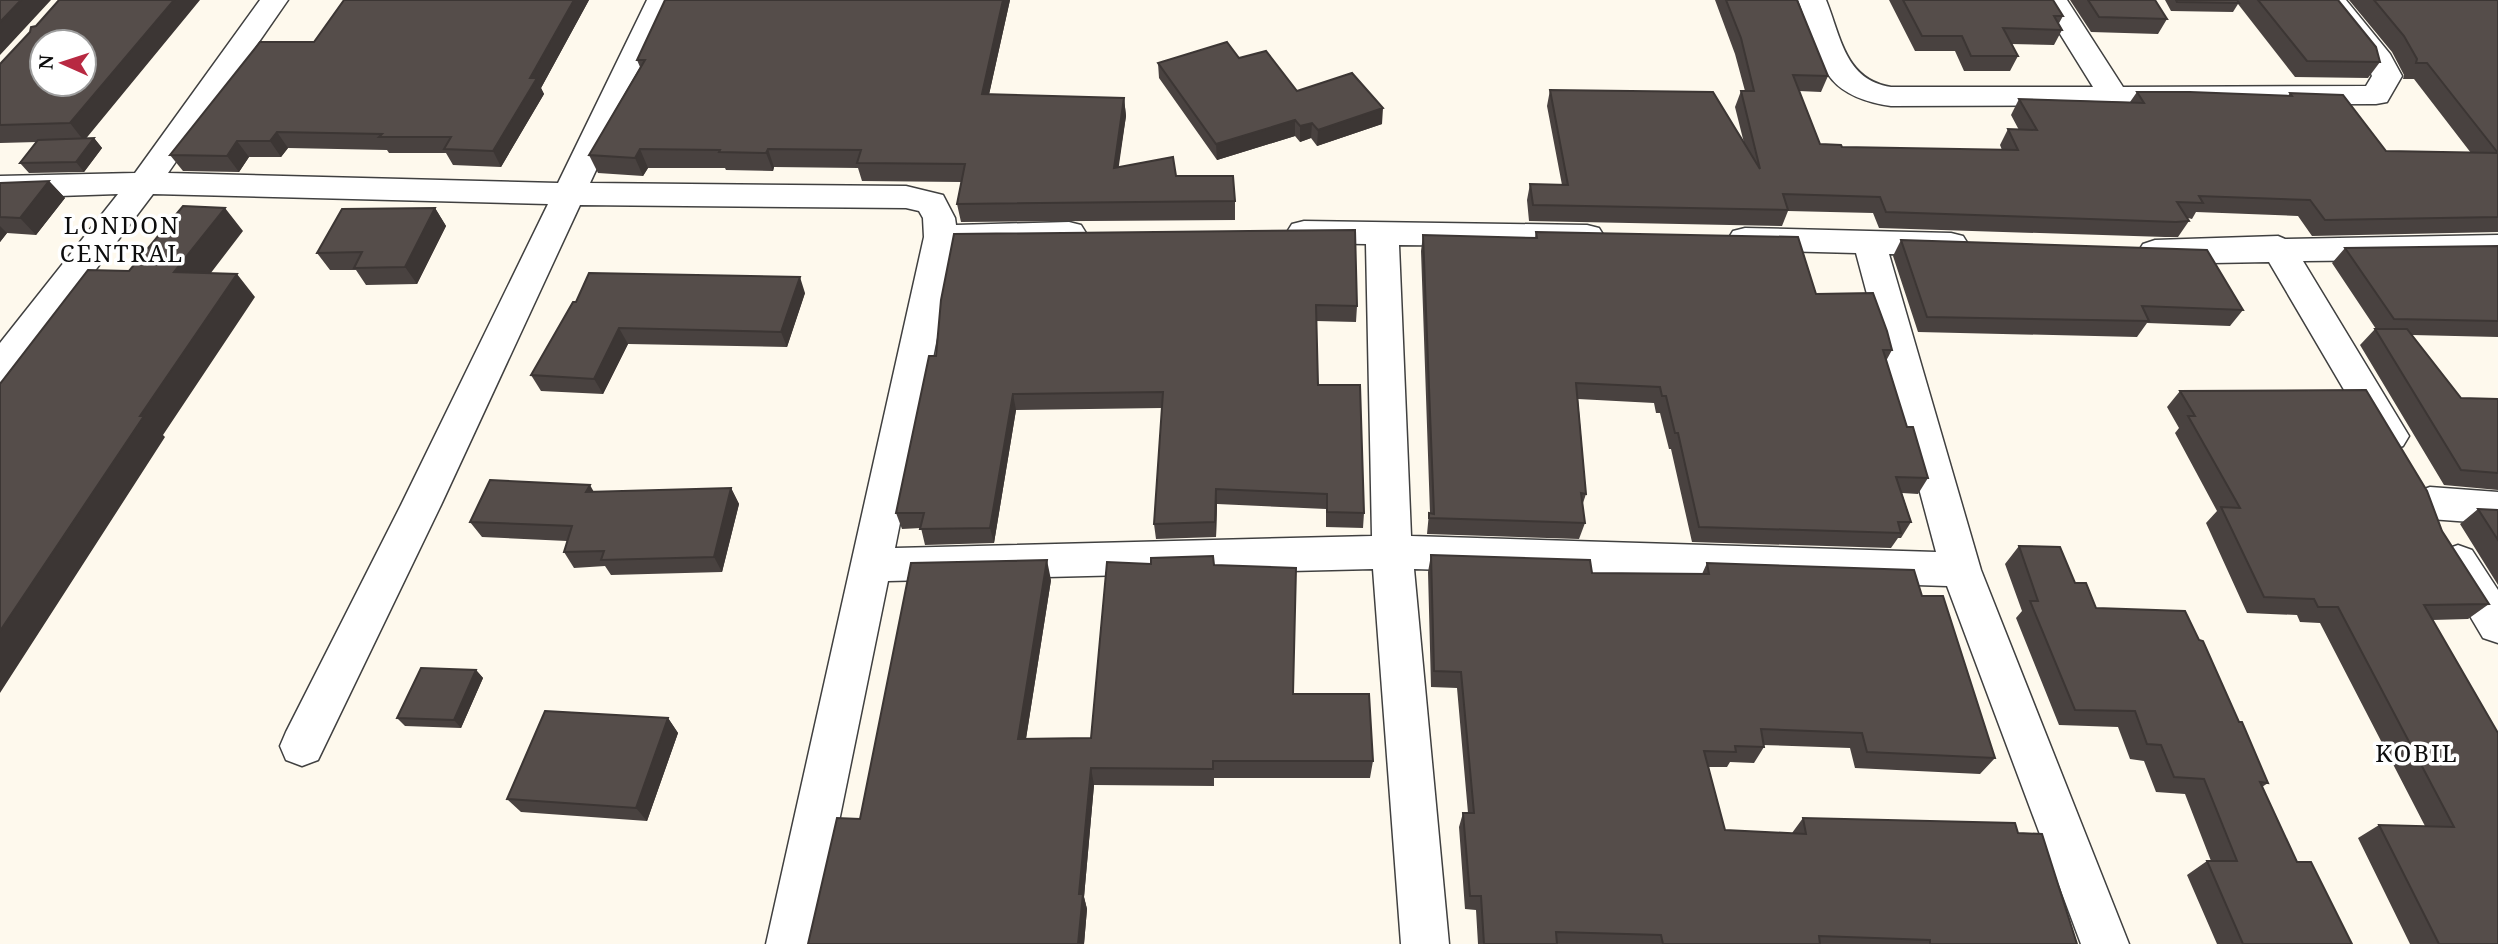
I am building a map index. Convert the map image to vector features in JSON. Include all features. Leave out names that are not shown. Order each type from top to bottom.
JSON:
[{"type":"street","points":[[0,369],[144,183],[274,0]]},
{"type":"street","points":[[302,746],[661,0]]},
{"type":"street","points":[[1812,0],[1843,75],[1858,87],[1875,94],[1898,97],[2376,95],[2387,76],[2379,60],[2331,0]]},
{"type":"street","points":[[2053,0],[2112,95]]},
{"type":"street","points":[[0,187],[144,183],[569,194],[906,197],[932,203],[939,218],[941,237],[790,944]]},
{"type":"street","points":[[1272,232],[1619,236]]},
{"type":"street","points":[[1382,232],[1392,552],[1425,944]]},
{"type":"street","points":[[941,237],[1092,233]]},
{"type":"street","points":[[1716,238],[1977,245]]},
{"type":"street","points":[[1869,241],[1961,570],[2105,944]]},
{"type":"street","points":[[2125,251],[2498,247]]},
{"type":"street","points":[[2278,248],[2419,484],[2440,534],[2498,625]]},
{"type":"street","points":[[2419,484],[2498,508]]},
{"type":"street","points":[[870,565],[1392,552],[1961,570]]},
{"type":"building","points":[[0,0],[21,0],[0,22]]},
{"type":"building","points":[[59,0],[174,0],[98,90],[98,28],[31,27],[36,26]]},
{"type":"building","points":[[344,0],[574,0],[530,78],[537,78],[493,151],[444,149],[451,137],[277,132],[270,141],[237,141],[227,156],[170,155],[260,42],[314,42]]},
{"type":"building","points":[[665,0],[1003,0],[982,94],[1124,98],[1114,168],[1173,157],[1176,176],[1233,176],[1235,201],[957,204],[965,164],[857,163],[861,150],[768,149],[766,153],[640,149],[635,158],[589,155],[645,60],[637,60]]},
{"type":"building","points":[[1726,0],[1797,0],[1828,76],[1793,75],[1820,144],[1842,147],[2018,150],[2008,129],[2037,130],[2019,99],[2144,103],[2137,92],[2343,95],[2386,151],[2498,153],[2498,217],[2325,220],[2310,200],[2199,196],[2203,203],[2177,202],[2189,221],[2176,222],[1886,212],[1880,197],[1783,194],[1788,210],[1533,205],[1530,184],[1568,185],[1550,90],[1713,92],[1760,169],[1741,91],[1754,91],[1741,38]]},
{"type":"building","points":[[1903,0],[2053,0],[2063,16],[2054,16],[2062,30],[2003,28],[2018,56],[1971,56],[1962,36],[1922,36]]},
{"type":"building","points":[[2088,0],[2155,0],[2167,19],[2099,17]]},
{"type":"building","points":[[2176,0],[2237,0],[2239,3],[2177,2]]},
{"type":"building","points":[[2258,0],[2338,0],[2376,47],[2380,62],[2307,61]]},
{"type":"building","points":[[2374,0],[2498,0],[2498,153],[2427,63],[2416,63],[2417,59],[2404,36]]},
{"type":"building","points":[[28,34],[28,98],[91,98],[70,123],[0,125],[0,64]]},
{"type":"building","points":[[1227,42],[1239,58],[1266,51],[1297,91],[1352,73],[1383,108],[1318,130],[1312,123],[1300,126],[1295,120],[1216,144],[1158,63]]},
{"type":"building","points":[[94,138],[76,162],[20,163],[38,140]]},
{"type":"building","points":[[49,181],[20,218],[0,217],[0,183]]},
{"type":"building","points":[[183,206],[225,208],[174,272],[237,274],[140,416],[144,416],[0,631],[0,384],[88,270],[129,271]]},
{"type":"building","points":[[435,208],[405,267],[354,268],[362,252],[317,253],[342,209]]},
{"type":"building","points":[[1355,230],[1357,306],[1316,305],[1318,385],[1360,385],[1364,513],[1327,512],[1327,494],[1216,489],[1215,522],[1154,524],[1163,392],[1013,394],[990,528],[920,529],[924,513],[896,513],[929,356],[936,356],[941,300],[954,234]]},
{"type":"building","points":[[1536,232],[1798,237],[1816,294],[1873,293],[1892,350],[1883,350],[1907,427],[1913,427],[1928,478],[1896,477],[1911,522],[1898,522],[1901,533],[1699,527],[1678,433],[1675,433],[1666,396],[1662,396],[1660,387],[1576,383],[1586,494],[1581,493],[1585,523],[1429,518],[1429,513],[1434,514],[1423,235],[1537,238]]},
{"type":"building","points":[[1901,240],[2207,250],[2243,310],[2142,306],[2149,321],[1927,317]]},
{"type":"building","points":[[2498,246],[2498,321],[2394,319],[2345,248]]},
{"type":"building","points":[[589,273],[800,277],[781,332],[619,328],[594,379],[531,375],[573,302],[576,302]]},
{"type":"building","points":[[2375,329],[2407,329],[2461,398],[2498,399],[2498,473],[2461,470]]},
{"type":"building","points":[[2366,390],[2427,491],[2442,531],[2489,604],[2424,605],[2498,733],[2498,944],[2439,944],[2379,825],[2454,827],[2338,607],[2318,607],[2314,599],[2264,597],[2221,507],[2240,508],[2188,416],[2195,416],[2180,391]]},
{"type":"building","points":[[490,480],[590,485],[586,492],[731,488],[714,557],[601,560],[604,551],[564,552],[572,526],[470,522]]},
{"type":"building","points":[[2478,509],[2498,510],[2498,540]]},
{"type":"building","points":[[2019,546],[2060,547],[2075,583],[2086,583],[2096,608],[2185,611],[2199,640],[2203,641],[2239,722],[2242,722],[2268,783],[2260,782],[2297,862],[2311,862],[2352,944],[2243,944],[2207,861],[2237,861],[2204,779],[2174,777],[2161,745],[2147,744],[2135,711],[2075,710],[2030,601],[2038,601]]},
{"type":"building","points":[[1431,555],[1590,560],[1592,573],[1709,574],[1707,563],[1914,570],[1922,596],[1943,596],[1995,758],[1867,752],[1862,733],[1761,729],[1764,747],[1735,746],[1736,752],[1704,751],[1725,830],[1806,834],[1803,818],[2015,823],[2018,833],[2042,834],[2077,944],[1930,944],[1930,940],[1819,936],[1820,944],[1663,944],[1661,935],[1556,932],[1557,944],[1484,944],[1481,896],[1470,896],[1463,813],[1474,813],[1461,672],[1434,671]]},
{"type":"building","points":[[1213,556],[1214,565],[1296,568],[1293,694],[1369,694],[1373,761],[1213,761],[1213,769],[1091,768],[1079,894],[1083,894],[1078,944],[808,944],[837,818],[860,819],[911,563],[1047,560],[1018,739],[1091,738],[1107,562],[1151,564],[1151,558]]},
{"type":"building","points":[[421,668],[476,670],[454,720],[397,718]]},
{"type":"building","points":[[545,711],[668,718],[636,808],[507,799]]},
{"type":"district","name":"LONDON CENTRAL","points":[[122,240]]},
{"type":"district","name":"KOBIL","points":[[2417,754]]}]
